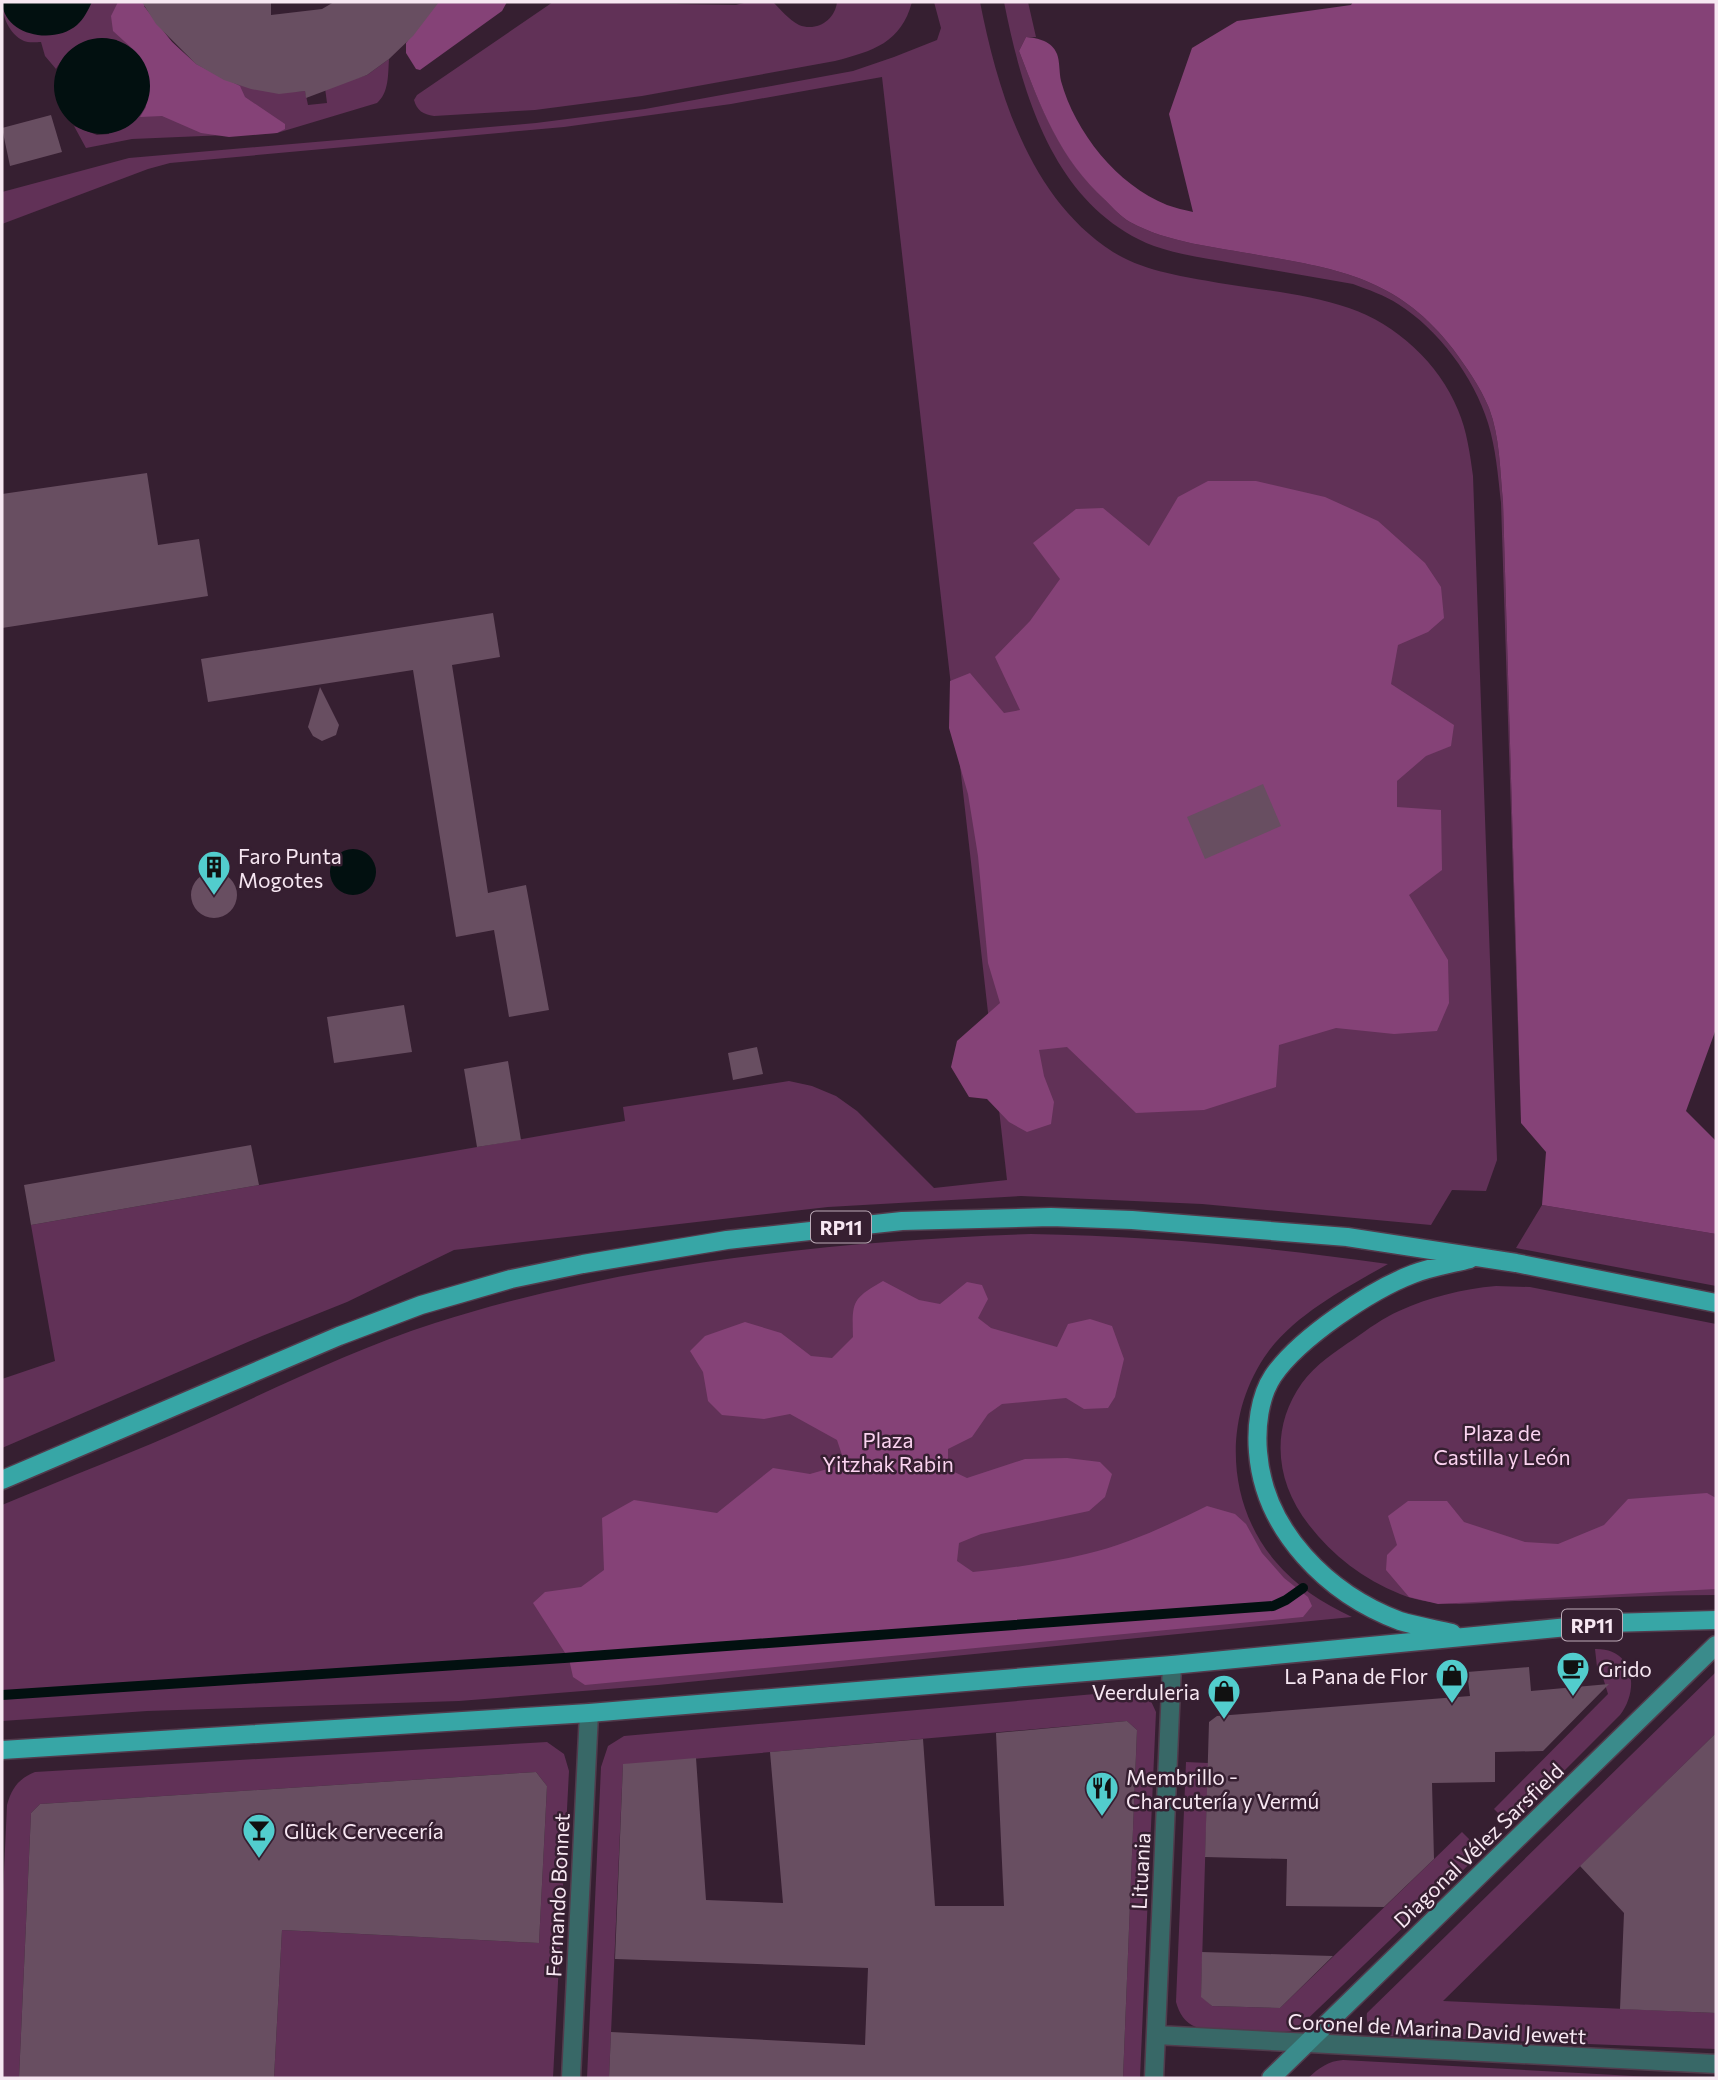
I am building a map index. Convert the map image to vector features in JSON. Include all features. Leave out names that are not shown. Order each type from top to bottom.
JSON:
[{"type":"main road","name":"RP11","points":[[2,1480],[338,1336],[421,1306],[523,1277],[583,1264],[727,1240],[902,1221],[1051,1217],[1347,1237],[1516,1263],[1716,1303]]},
{"type":"main road","points":[[1469,1637],[1401,1621],[1347,1594],[1319,1572],[1278,1522],[1265,1494],[1256,1437],[1260,1409],[1272,1377],[1294,1352],[1379,1290],[1414,1273],[1476,1258]]},
{"type":"main road","name":"RP11","points":[[2,1750],[589,1713],[1172,1665],[1609,1623],[1716,1620]]},
{"type":"main road","name":"Diagonal Vélez Sarsfield","points":[[1271,2078],[1716,1645]]},
{"type":"street","name":"Lituania","points":[[1154,2078],[1172,1665]]},
{"type":"street","name":"Fernando Bonnet","points":[[571,2078],[589,1713]]},
{"type":"street","name":"Coronel de Marina David Jewett","points":[[1156,2035],[1716,2064]]},
{"type":"green space","points":[[2,2],[150,2],[144,6],[159,27],[175,45],[212,73],[255,89],[305,91],[308,105],[327,103],[325,88],[367,75],[389,59],[387,83],[384,94],[377,103],[277,133],[132,139],[86,148],[74,126],[97,135],[109,134],[117,40],[98,39],[82,43],[68,54],[56,69],[45,56],[41,42],[24,41],[10,29],[3,13]]},
{"type":"green space","points":[[118,2],[150,2],[144,6],[172,42],[196,64],[240,86],[245,97],[285,124],[285,129],[277,133],[229,137],[201,133],[162,116],[140,117],[146,107],[135,51],[113,31],[111,16]]},
{"type":"green space","points":[[437,2],[507,2],[502,11],[420,70],[416,69],[406,53],[406,43]]},
{"type":"green space","points":[[553,2],[736,5],[773,2],[795,23],[812,27],[829,19],[837,2],[912,2],[901,27],[884,43],[835,61],[642,96],[535,110],[434,116],[424,113],[415,104],[417,95]]},
{"type":"green space","points":[[934,2],[980,2],[997,72],[1022,141],[1039,174],[1084,230],[1113,252],[1151,269],[1317,299],[1366,315],[1399,335],[1428,361],[1440,376],[1458,410],[1466,434],[1473,476],[1497,1160],[1486,1191],[1452,1190],[1431,1225],[1202,1204],[1021,1196],[828,1207],[454,1250],[347,1302],[2,1448],[2,1379],[55,1361],[31,1225],[625,1121],[623,1107],[789,1081],[812,1086],[836,1096],[857,1111],[934,1188],[1007,1180],[882,77],[731,104],[564,127],[170,163],[2,224],[2,192],[129,158],[536,123],[645,109],[853,71],[937,40],[941,28]]},
{"type":"green space","points":[[1004,2],[1028,2],[1036,37],[1026,37],[1019,51],[1035,92],[1064,150],[1090,185],[1120,215],[1145,229],[1176,240],[1341,272],[1389,292],[1432,325],[1463,363],[1485,400],[1493,419],[1503,502],[1521,1123],[1501,503],[1493,443],[1482,406],[1464,372],[1440,341],[1413,314],[1387,298],[1353,284],[1163,249],[1120,228],[1091,205],[1068,177],[1049,145],[1034,111]]},
{"type":"green space","points":[[1353,2],[1716,2],[1716,1029],[1686,1111],[1716,1141],[1716,1234],[1542,1205],[1546,1152],[1521,1123],[1503,502],[1495,431],[1489,408],[1477,384],[1453,349],[1432,325],[1389,292],[1366,281],[1341,272],[1288,260],[1176,240],[1127,220],[1090,185],[1064,150],[1044,112],[1019,51],[1026,37],[1040,39],[1052,46],[1058,57],[1061,81],[1076,119],[1100,155],[1131,184],[1149,196],[1167,205],[1193,212],[1169,114],[1192,48],[1237,21],[1351,5]]},
{"type":"green space","points":[[1208,481],[1256,481],[1325,497],[1378,521],[1425,563],[1441,587],[1444,618],[1428,632],[1398,645],[1391,684],[1454,725],[1451,746],[1426,756],[1397,781],[1397,807],[1441,810],[1442,870],[1409,895],[1448,960],[1449,1003],[1437,1031],[1394,1034],[1336,1028],[1279,1045],[1276,1087],[1204,1110],[1136,1113],[1067,1047],[1039,1050],[1044,1076],[1054,1102],[1051,1124],[1027,1132],[1009,1122],[987,1099],[969,1097],[951,1067],[957,1041],[1000,1003],[988,963],[978,856],[968,794],[949,728],[950,681],[970,673],[1004,713],[1020,710],[995,657],[1030,621],[1060,579],[1033,543],[1076,509],[1103,508],[1149,546],[1178,497]]},
{"type":"green space","points":[[1542,1205],[1716,1234],[1716,1286],[1516,1248]]},
{"type":"green space","name":"Plaza Yitzhak Rabin","points":[[1031,1234],[1210,1243],[1388,1264],[1323,1302],[1280,1338],[1253,1376],[1237,1430],[1239,1485],[1246,1512],[1258,1538],[1283,1570],[1301,1586],[1352,1617],[658,1685],[459,1701],[147,1711],[2,1721],[2,1505],[176,1433],[375,1345],[435,1323],[506,1302],[654,1270],[806,1249]]},
{"type":"green space","points":[[883,1281],[919,1300],[940,1304],[967,1282],[982,1285],[988,1299],[978,1318],[991,1328],[1057,1347],[1068,1324],[1090,1319],[1112,1326],[1124,1359],[1115,1397],[1108,1408],[1084,1409],[1066,1398],[1002,1404],[988,1414],[972,1437],[948,1449],[948,1469],[967,1478],[1025,1459],[1067,1458],[1100,1462],[1112,1474],[1105,1497],[1089,1511],[981,1534],[959,1543],[957,1561],[973,1572],[1072,1557],[1133,1539],[1207,1506],[1235,1514],[1246,1524],[1262,1553],[1284,1578],[1308,1597],[1312,1606],[1303,1617],[585,1685],[573,1677],[569,1659],[533,1603],[545,1592],[581,1587],[604,1570],[602,1518],[634,1500],[717,1513],[773,1468],[810,1474],[845,1464],[837,1440],[790,1414],[764,1419],[722,1415],[708,1401],[703,1372],[690,1351],[705,1336],[745,1322],[781,1333],[811,1356],[832,1358],[853,1337],[856,1302],[865,1292]]},
{"type":"green space","name":"Plaza de Castilla y León","points":[[1496,1286],[1530,1287],[1716,1324],[1716,1595],[1472,1604],[1428,1602],[1400,1594],[1361,1574],[1328,1547],[1309,1525],[1289,1491],[1281,1455],[1285,1418],[1302,1383],[1333,1353],[1393,1314],[1446,1294]]},
{"type":"green space","points":[[1707,1493],[1716,1498],[1716,1589],[1438,1604],[1409,1597],[1386,1570],[1387,1555],[1397,1545],[1388,1516],[1408,1501],[1447,1501],[1464,1522],[1525,1542],[1558,1544],[1604,1525],[1628,1499]]},
{"type":"green space","points":[[1595,1649],[1608,1650],[1618,1655],[1630,1672],[1630,1694],[1626,1705],[1620,1715],[1510,1825],[1494,1809],[1608,1694],[1600,1668],[1597,1667]]},
{"type":"green space","points":[[1716,1672],[1716,1733],[1443,2001],[1716,2013],[1716,2049],[1386,2036],[1371,2028],[1367,2022],[1367,2013]]},
{"type":"green space","points":[[1140,1690],[1150,1699],[1156,1712],[1140,2078],[1123,2078],[1137,1730],[1127,1721],[623,1765],[609,2078],[587,2078],[601,1767],[608,1746],[624,1736]]},
{"type":"green space","points":[[547,1742],[564,1754],[569,1771],[553,2078],[274,2078],[282,1930],[539,1943],[547,1786],[536,1772],[40,1804],[31,1813],[19,2078],[2,2078],[2,1915],[7,1805],[14,1789],[24,1778],[35,1772]]},
{"type":"green space","points":[[1186,1762],[1208,1763],[1201,1996],[1212,2006],[1280,2008],[1462,1832],[1482,1852],[1296,2030],[1246,2032],[1196,2027],[1183,2017],[1176,2002]]},
{"type":"green space","points":[[1343,2060],[1670,2078],[1308,2078],[1324,2066]]},
{"type":"shaded area","points":[[2,2],[92,2],[77,25],[56,35],[44,35],[32,34],[11,23]]},
{"type":"shaded area","points":[[102,38],[120,41],[136,52],[147,68],[150,86],[147,104],[136,120],[120,131],[102,134],[84,131],[68,120],[57,104],[54,86],[57,68],[68,52],[84,41]]},
{"type":"shaded area","points":[[353,849],[369,856],[376,872],[369,888],[353,895],[337,888],[330,872],[337,856]]},
{"type":"building","points":[[142,2],[271,2],[271,15],[322,9],[334,2],[439,2],[413,36],[367,75],[306,98],[305,91],[279,94],[251,89],[224,80],[196,64],[156,24]]},
{"type":"building","points":[[51,115],[62,152],[10,166],[2,128]]},
{"type":"building","points":[[147,473],[158,545],[199,539],[208,596],[2,628],[2,494]]},
{"type":"building","points":[[493,613],[500,657],[452,665],[488,893],[526,885],[549,1010],[509,1017],[494,930],[456,937],[413,670],[208,702],[201,659]]},
{"type":"building","points":[[320,687],[339,725],[336,735],[322,741],[313,736],[308,727]]},
{"type":"building","points":[[1263,784],[1281,826],[1205,859],[1187,817]]},
{"type":"building","name":"Faro Punta Mogotes","points":[[214,872],[231,878],[237,895],[231,912],[214,918],[197,912],[191,895],[197,878]]},
{"type":"building","points":[[404,1005],[412,1052],[334,1063],[327,1017]]},
{"type":"building","points":[[757,1047],[763,1074],[733,1080],[728,1053]]},
{"type":"building","points":[[508,1061],[521,1140],[477,1147],[464,1069]]},
{"type":"building","points":[[251,1145],[259,1185],[31,1225],[24,1185]]},
{"type":"building","points":[[1529,1667],[1531,1691],[1609,1684],[1543,1751],[1495,1752],[1495,1782],[1432,1783],[1434,1859],[1384,1907],[1286,1906],[1287,1859],[1205,1857],[1209,1722],[1217,1716],[1470,1696],[1467,1672]]},
{"type":"building","points":[[1127,1721],[1137,1730],[1123,2078],[609,2078],[611,2032],[865,2045],[868,1968],[615,1959],[623,1764],[696,1758],[706,1900],[783,1903],[770,1752],[923,1739],[935,1906],[1004,1906],[996,1733]]},
{"type":"building","points":[[1716,1733],[1716,2013],[1620,2009],[1624,1913],[1580,1866]]},
{"type":"building","points":[[536,1772],[547,1786],[539,1943],[282,1930],[274,2078],[19,2078],[31,1813],[40,1804]]},
{"type":"building","points":[[1202,1952],[1333,1956],[1280,2008],[1212,2006],[1201,1997]]},
{"type":"waterway","points":[[2,1695],[564,1658],[1273,1606],[1303,1588]]},
{"type":"place","name":"Faro Punta Mogotes","points":[[214,897]]},
{"type":"place","name":"Grido","points":[[1573,1698]]},
{"type":"place","name":"La Pana de Flor","points":[[1452,1705]]},
{"type":"place","name":"Veerduleria","points":[[1224,1721]]},
{"type":"place","name":"Membrillo - Charcutería y Vermú","points":[[1102,1818]]},
{"type":"place","name":"Glück Cervecería","points":[[259,1860]]}]
